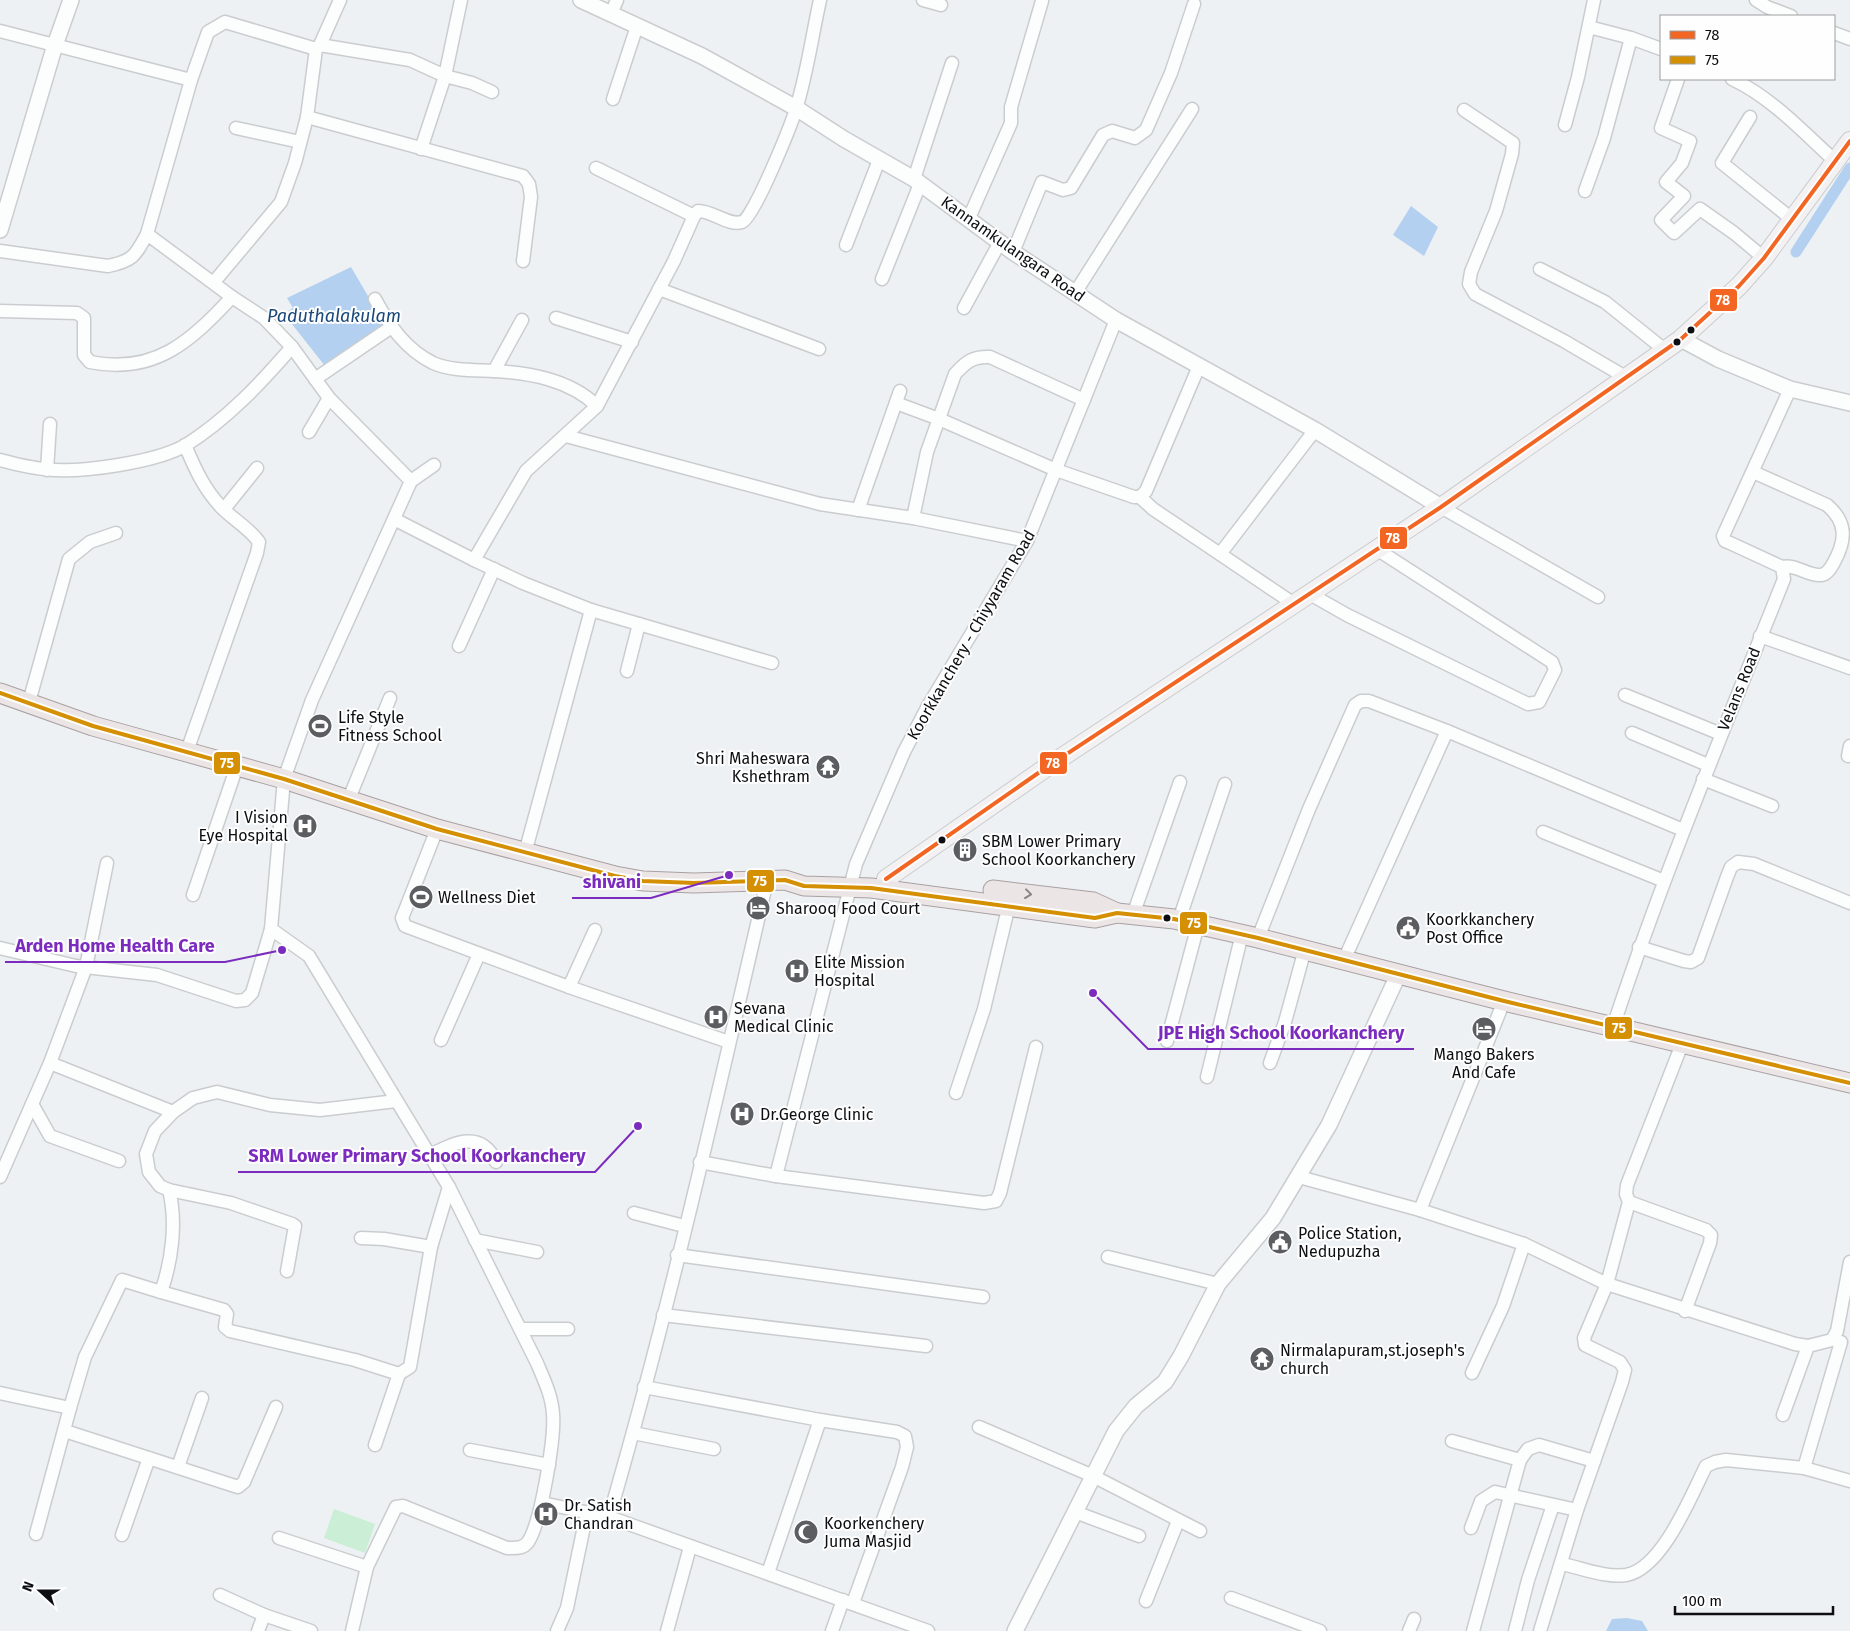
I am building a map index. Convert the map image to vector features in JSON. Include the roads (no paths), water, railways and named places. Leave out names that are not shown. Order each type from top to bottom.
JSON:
[{"type":"main road","points":[[879,883],[1044,769],[1378,550],[1681,339],[1740,286],[1764,258],[1850,141]]},
{"type":"main road","points":[[0,693],[93,726],[284,779],[437,829],[524,853],[643,881],[694,883],[776,880],[807,875],[852,875],[879,883],[1095,918],[1125,914],[1179,920],[1399,973],[1504,1001],[1850,1083]]},
{"type":"main road","points":[[879,883],[1093,902],[1125,914]]},
{"type":"street","points":[[0,230],[55,46],[71,0]]},
{"type":"street","points":[[214,282],[281,202],[307,117],[318,47],[340,0]]},
{"type":"street","points":[[421,149],[446,76],[461,0]]},
{"type":"street","name":"Kannamkulangara Road","points":[[581,0],[614,7],[637,26],[702,56],[796,108],[917,182],[1013,252],[1116,320],[1315,430],[1441,507]]},
{"type":"street","points":[[474,560],[526,471],[597,406],[632,342],[698,211],[704,211],[735,222],[746,220],[774,166],[796,108],[820,0]]},
{"type":"street","points":[[923,0],[941,5]]},
{"type":"street","points":[[968,218],[1011,122],[1011,107],[1042,0]]},
{"type":"street","points":[[1565,124],[1594,0]]},
{"type":"street","points":[[1756,0],[1766,7],[1788,15]]},
{"type":"street","points":[[1013,252],[1042,182],[1063,190],[1071,188],[1104,135],[1112,131],[1135,138],[1146,130],[1171,73],[1194,4]]},
{"type":"street","points":[[0,251],[108,266],[125,263],[134,257],[147,234],[191,80],[208,32],[225,22],[318,47],[410,60],[446,76],[472,83],[492,92]]},
{"type":"street","points":[[613,98],[637,26]]},
{"type":"street","points":[[1589,27],[1631,38],[1660,50]]},
{"type":"street","points":[[0,31],[191,80]]},
{"type":"street","points":[[1835,32],[1850,39]]},
{"type":"street","points":[[1585,191],[1604,138],[1631,38]]},
{"type":"street","points":[[882,279],[917,182],[952,63]]},
{"type":"street","points":[[1678,80],[1661,128],[1690,141],[1682,163],[1666,182],[1764,258]]},
{"type":"street","points":[[1734,80],[1746,85],[1780,111],[1835,161]]},
{"type":"street","points":[[1075,293],[1192,109]]},
{"type":"street","points":[[1464,110],[1513,143],[1512,154],[1496,211],[1471,272],[1469,284],[1475,294],[1627,378]]},
{"type":"street","points":[[307,117],[523,176],[529,184],[531,197],[523,261]]},
{"type":"street","points":[[1750,117],[1722,163],[1793,220]]},
{"type":"street","points":[[236,128],[300,142]]},
{"type":"street","points":[[846,245],[879,160]]},
{"type":"street","points":[[596,168],[694,216]]},
{"type":"street","points":[[1684,196],[1661,220],[1674,233],[1699,208]]},
{"type":"street","points":[[147,234],[232,297],[264,318],[292,347],[329,398],[411,481]]},
{"type":"street","points":[[964,308],[1000,242]]},
{"type":"street","points":[[1540,269],[1605,302],[1666,350]]},
{"type":"street","points":[[659,289],[819,348]]},
{"type":"street","points":[[1,314],[77,313],[84,318],[84,355],[90,362],[101,364],[142,363],[167,354],[198,333],[232,297]]},
{"type":"street","points":[[375,299],[390,328],[414,350],[434,364],[477,371],[537,376],[571,386],[584,393],[597,406]]},
{"type":"street","points":[[556,318],[632,342]]},
{"type":"street","points":[[494,371],[522,320]]},
{"type":"street","name":"Koorkkanchery - Chiyyaram Road","points":[[776,1176],[852,875],[904,752],[924,714],[1027,541],[1116,320]]},
{"type":"street","points":[[315,379],[390,328]]},
{"type":"street","points":[[1681,339],[1718,359],[1790,389],[1850,403]]},
{"type":"street","points":[[0,460],[46,470],[107,467],[164,455],[185,445],[237,407],[292,347]]},
{"type":"street","points":[[913,518],[927,452],[954,374],[964,364],[976,356],[990,357],[1084,400]]},
{"type":"street","points":[[858,510],[898,397],[939,419],[1056,470],[1134,498],[1140,497],[1146,491],[1199,366]]},
{"type":"street","points":[[1753,472],[1827,505],[1836,512],[1842,526],[1843,545],[1830,570],[1818,576],[1793,567],[1782,566],[1724,541],[1726,528],[1790,389]]},
{"type":"street","points":[[309,432],[329,398]]},
{"type":"street","points":[[46,470],[50,424]]},
{"type":"street","points":[[1220,554],[1315,430]]},
{"type":"street","points":[[566,436],[820,504],[913,518],[1027,541]]},
{"type":"street","points":[[185,445],[203,486],[259,542],[187,751]]},
{"type":"street","points":[[1,952],[86,967],[157,975],[236,1001],[245,1000],[252,993],[271,929],[284,779],[312,700],[411,481],[434,465]]},
{"type":"street","points":[[224,509],[257,468]]},
{"type":"street","points":[[1140,497],[1153,509],[1294,604]]},
{"type":"street","points":[[1441,507],[1598,597]]},
{"type":"street","points":[[394,519],[523,584],[591,610],[772,663]]},
{"type":"street","points":[[29,702],[69,559],[90,542],[116,533]]},
{"type":"street","points":[[1310,594],[1347,615],[1528,704],[1534,705],[1538,702],[1555,670],[1552,662],[1378,550]]},
{"type":"street","name":"Velans Road","points":[[1613,1027],[1639,947],[1702,779],[1784,579],[1782,566]]},
{"type":"street","points":[[459,646],[494,569]]},
{"type":"street","points":[[524,853],[591,610]]},
{"type":"street","points":[[627,671],[639,624]]},
{"type":"street","points":[[1760,636],[1850,668]]},
{"type":"street","points":[[1625,696],[1721,734]]},
{"type":"street","points":[[348,801],[390,698]]},
{"type":"street","points":[[1207,1078],[1250,936],[1355,705],[1361,701],[1369,702],[1446,732],[1683,830]]},
{"type":"street","points":[[1344,960],[1446,732]]},
{"type":"street","points":[[1632,733],[1708,765]]},
{"type":"street","points":[[193,895],[237,766]]},
{"type":"street","points":[[1702,779],[1772,806]]},
{"type":"street","points":[[1125,914],[1180,782]]},
{"type":"street","points":[[1179,920],[1225,784]]},
{"type":"street","points":[[437,829],[402,918],[405,926],[569,987],[729,1042]]},
{"type":"street","points":[[1543,832],[1664,881]]},
{"type":"street","points":[[1639,947],[1684,961],[1691,962],[1698,958],[1731,867],[1738,862],[1754,864],[1850,903]]},
{"type":"street","points":[[0,1177],[50,1063],[86,967],[107,863]]},
{"type":"street","points":[[608,1517],[633,1433],[729,1042],[776,880]]},
{"type":"street","points":[[956,1093],[984,1009],[1009,905]]},
{"type":"street","points":[[1166,1041],[1198,925]]},
{"type":"street","points":[[271,929],[309,956],[396,1102],[430,1155],[520,1329],[550,1395],[554,1416],[549,1465],[542,1503],[528,1542],[521,1548],[507,1548],[403,1506],[396,1507],[367,1567],[352,1631]]},
{"type":"street","points":[[569,987],[595,930]]},
{"type":"street","points":[[1270,1063],[1285,1022],[1305,950]]},
{"type":"street","points":[[442,1040],[479,954]]},
{"type":"street","points":[[1015,1631],[1116,1431],[1136,1406],[1165,1382],[1181,1356],[1218,1284],[1273,1218],[1329,1124],[1399,973]]},
{"type":"street","points":[[1420,1210],[1504,1001]]},
{"type":"street","points":[[1540,1631],[1577,1510],[1624,1370],[1620,1362],[1585,1345],[1584,1338],[1607,1284],[1629,1202],[1626,1194],[1627,1185],[1682,1044]]},
{"type":"street","points":[[700,1162],[776,1176],[984,1203],[996,1201],[1000,1193],[1036,1047]]},
{"type":"street","points":[[50,1063],[173,1112]]},
{"type":"street","points":[[286,1271],[295,1226],[231,1203],[169,1190],[160,1186],[149,1172],[146,1154],[155,1131],[173,1112],[193,1098],[217,1092],[270,1105],[320,1110],[396,1102]]},
{"type":"street","points":[[32,1104],[50,1136],[119,1161]]},
{"type":"street","points":[[430,1155],[456,1142],[477,1143],[490,1150],[496,1162]]},
{"type":"street","points":[[1298,1177],[1420,1210],[1524,1244],[1607,1284],[1686,1311],[1795,1344],[1808,1346],[1841,1343]]},
{"type":"street","points":[[375,1445],[399,1374],[410,1367],[430,1247],[448,1187]]},
{"type":"street","points":[[161,1292],[166,1279],[172,1232],[172,1202],[169,1190]]},
{"type":"street","points":[[1629,1202],[1706,1230],[1710,1235],[1710,1243],[1686,1311]]},
{"type":"street","points":[[634,1213],[684,1226]]},
{"type":"street","points":[[362,1238],[384,1239],[430,1247]]},
{"type":"street","points":[[475,1240],[538,1252]]},
{"type":"street","points":[[1472,1373],[1503,1306],[1524,1244]]},
{"type":"street","points":[[677,1255],[983,1296]]},
{"type":"street","points":[[1108,1257],[1218,1284]]},
{"type":"street","points":[[1804,1468],[1841,1343],[1836,1331],[1850,1262]]},
{"type":"street","points":[[36,1534],[85,1357],[122,1280],[224,1310],[227,1314],[225,1327],[230,1331],[355,1360],[399,1374]]},
{"type":"street","points":[[663,1315],[926,1346]]},
{"type":"street","points":[[520,1329],[568,1329]]},
{"type":"street","points":[[1784,1415],[1808,1346]]},
{"type":"street","points":[[644,1387],[820,1420],[897,1432],[905,1436],[907,1447],[902,1467],[848,1602],[832,1631]]},
{"type":"street","points":[[0,1393],[70,1408]]},
{"type":"street","points":[[178,1468],[202,1398]]},
{"type":"street","points":[[65,1431],[238,1487],[244,1482],[276,1407]]},
{"type":"street","points":[[768,1573],[820,1420]]},
{"type":"street","points":[[979,1427],[1093,1476],[1200,1531]]},
{"type":"street","points":[[633,1433],[714,1449]]},
{"type":"street","points":[[1452,1441],[1520,1460]]},
{"type":"street","points":[[1474,1631],[1520,1460],[1528,1449],[1538,1445],[1594,1461]]},
{"type":"street","points":[[470,1450],[549,1465]]},
{"type":"street","points":[[122,1535],[149,1458]]},
{"type":"street","points":[[1562,1564],[1608,1574],[1627,1575],[1641,1570],[1655,1557],[1670,1534],[1706,1466],[1714,1462],[1726,1460],[1804,1468],[1850,1481]]},
{"type":"street","points":[[1471,1528],[1481,1501],[1487,1495],[1495,1492],[1577,1510]]},
{"type":"street","points":[[542,1503],[608,1517],[928,1631]]},
{"type":"street","points":[[1515,1631],[1528,1580],[1553,1505]]},
{"type":"street","points":[[558,1631],[567,1608],[587,1512]]},
{"type":"street","points":[[1075,1512],[1139,1536]]},
{"type":"street","points":[[1146,1601],[1178,1521]]},
{"type":"street","points":[[279,1538],[367,1567]]},
{"type":"street","points":[[667,1631],[690,1547]]},
{"type":"street","points":[[220,1594],[264,1615],[311,1631]]},
{"type":"street","points":[[1230,1598],[1320,1631]]},
{"type":"street","points":[[258,1631],[264,1615]]},
{"type":"street","points":[[1410,1631],[1414,1619]]},
{"type":"water","points":[[1411,206],[1438,227],[1424,256],[1393,235]]},
{"type":"water","name":"Paduthalakulam","points":[[351,267],[385,325],[325,366],[284,314],[293,308],[287,298]]},
{"type":"water","points":[[1627,1618],[1642,1621],[1648,1631],[1606,1631],[1612,1619]]},
{"type":"waterway","points":[[1796,252],[1850,168]]},
{"type":"place","name":"Life Style Fitness School","points":[[320,726]]},
{"type":"place","name":"Shri Maheswara Kshethram","points":[[828,767]]},
{"type":"place","name":"I Vision Eye Hospital","points":[[305,826]]},
{"type":"place","name":"SBM Lower Primary School Koorkanchery","points":[[965,850]]},
{"type":"place","name":"shivani","points":[[729,875]]},
{"type":"place","name":"Wellness Diet","points":[[421,897]]},
{"type":"place","name":"Sharooq Food Court","points":[[758,908]]},
{"type":"place","name":"Koorkkanchery Post Office","points":[[1408,928]]},
{"type":"place","name":"Arden Home Health Care","points":[[282,950]]},
{"type":"place","name":"Elite Mission Hospital","points":[[797,971]]},
{"type":"place","name":"JPE High School Koorkanchery","points":[[1093,993]]},
{"type":"place","name":"Sevana Medical Clinic","points":[[716,1017]]},
{"type":"place","name":"Mango Bakers And Cafe","points":[[1484,1029]]},
{"type":"place","name":"Dr.George Clinic","points":[[742,1114]]},
{"type":"place","name":"SRM Lower Primary School Koorkanchery","points":[[638,1126]]},
{"type":"place","name":"Police Station, Nedupuzha","points":[[1280,1242]]},
{"type":"place","name":"Nirmalapuram,st.joseph's church","points":[[1262,1359]]},
{"type":"place","name":"Dr. Satish Chandran","points":[[546,1514]]},
{"type":"place","name":"Koorkenchery Juma Masjid","points":[[806,1532]]}]
